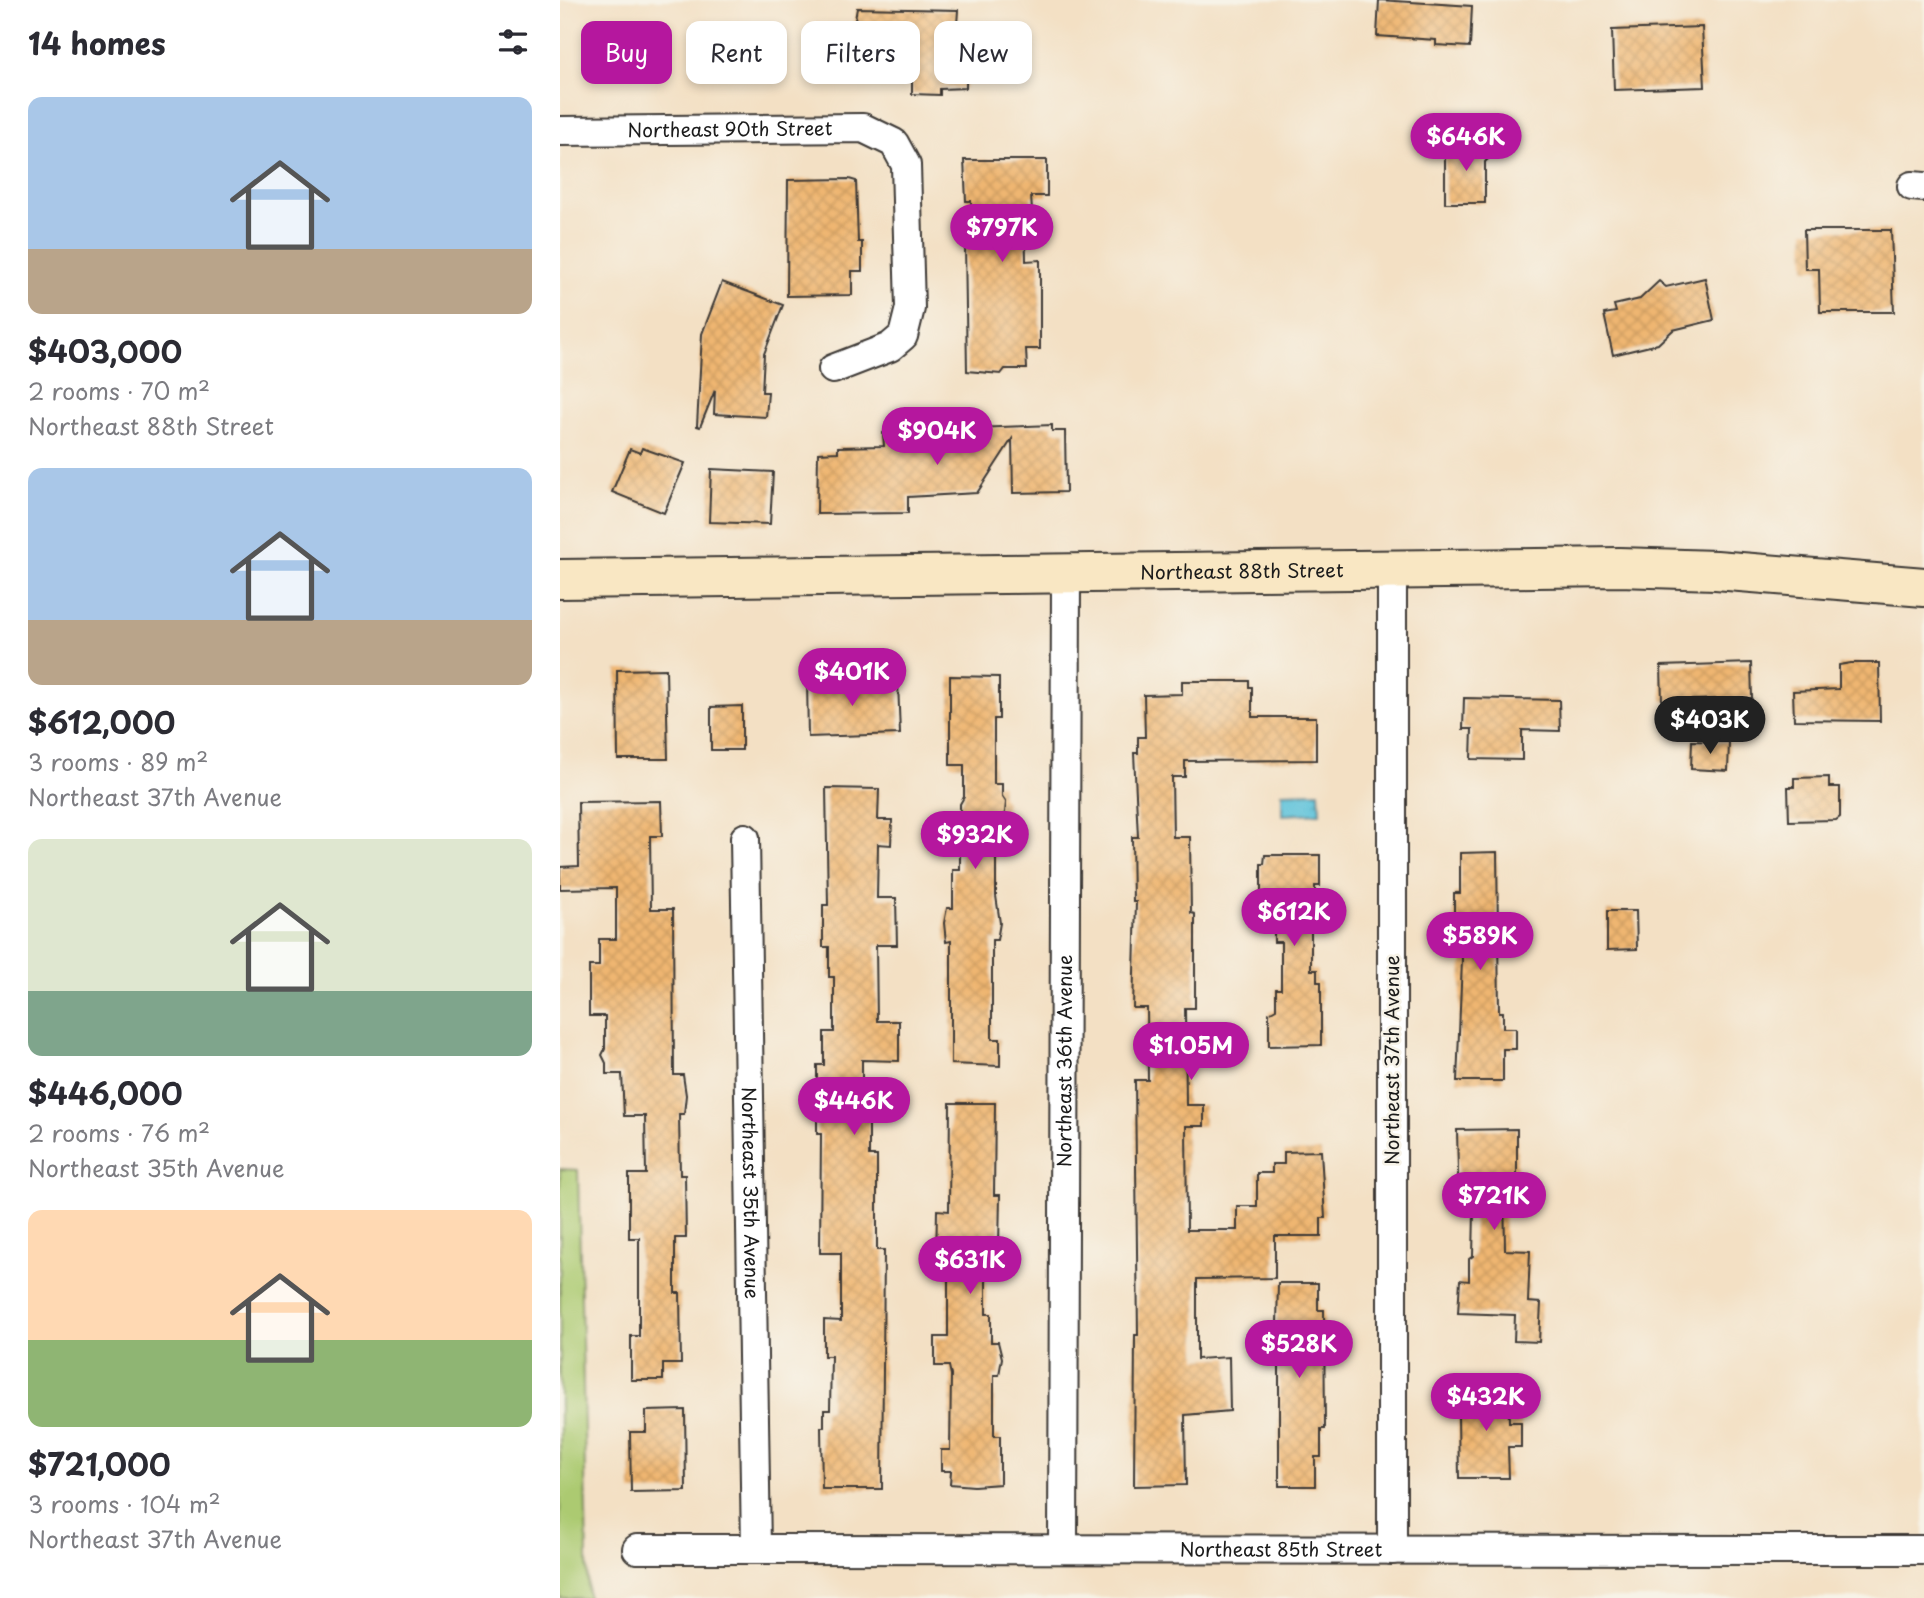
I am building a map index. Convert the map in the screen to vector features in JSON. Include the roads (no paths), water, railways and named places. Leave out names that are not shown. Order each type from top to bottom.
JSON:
[{"type":"street","name":"Northeast 90th Street","points":[[560,131],[863,128],[894,143],[906,165],[910,308],[903,335],[890,347],[833,369]]},
{"type":"street","name":"Northeast 88th Street","points":[[560,579],[1680,568],[1924,587]]},
{"type":"street","name":"Northeast 37th Avenue","points":[[1392,570],[1392,1550]]},
{"type":"street","name":"Northeast 36th Avenue","points":[[1063,1549],[1066,574]]},
{"type":"street","name":"Northeast 35th Avenue","points":[[745,838],[756,1549]]},
{"type":"street","name":"Northeast 85th Street","points":[[638,1549],[1924,1550]]},
{"type":"water","points":[[1319,792],[1320,813],[1282,815],[1282,793]]}]
